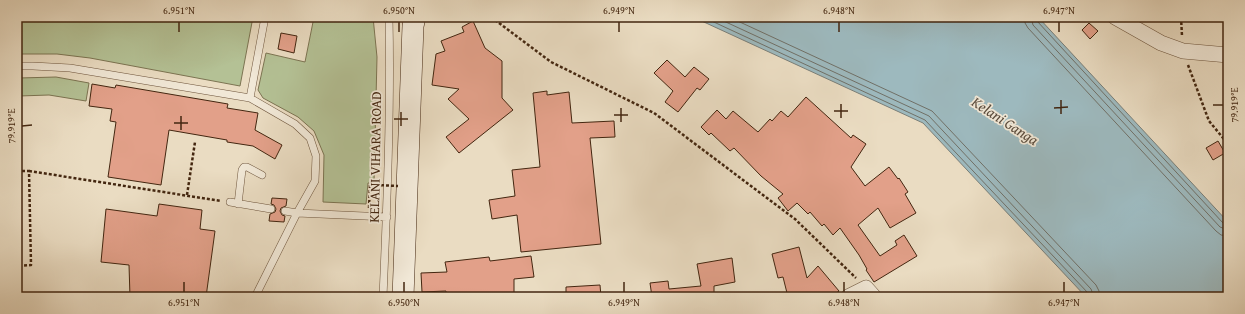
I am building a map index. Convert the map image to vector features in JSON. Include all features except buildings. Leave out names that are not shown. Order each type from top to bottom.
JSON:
[{"type":"street","points":[[1115,17],[1161,43],[1183,51],[1228,56]]},
{"type":"street","points":[[403,297],[414,22]]},
{"type":"street","points":[[848,297],[870,292]]},
{"type":"lane","points":[[250,98],[265,17]]},
{"type":"lane","name":"KELANI VIHARA ROAD","points":[[383,297],[390,58],[389,17]]},
{"type":"lane","points":[[17,66],[70,68],[250,98],[295,124],[310,138],[316,156],[315,181],[297,213],[255,297]]},
{"type":"lane","points":[[238,204],[242,170],[244,167],[247,167],[262,175]]},
{"type":"lane","points":[[230,202],[271,208]]},
{"type":"lane","points":[[285,211],[386,218]]},
{"type":"path","points":[[491,17],[551,62],[654,113],[795,219],[870,292]]},
{"type":"path","points":[[1182,17],[1183,51],[1209,121],[1228,144]]},
{"type":"path","points":[[187,196],[195,142]]},
{"type":"path","points":[[17,171],[30,171],[230,202]]},
{"type":"path","points":[[17,266],[31,265],[30,171]]},
{"type":"path","points":[[370,201],[370,185],[398,186]]},
{"type":"green space","points":[[17,17],[253,17],[240,86],[90,58],[57,54],[17,54]]},
{"type":"green space","points":[[314,17],[373,17],[377,57],[374,183],[368,183],[366,204],[323,202],[324,155],[314,131],[298,117],[263,98],[258,90],[266,53],[305,62]]},
{"type":"green space","points":[[56,77],[89,83],[86,101],[49,95],[19,96],[19,78]]},
{"type":"water","name":"Kelani Ganga","points":[[693,17],[1038,17],[1228,222],[1228,297],[1086,297],[923,123]]}]
